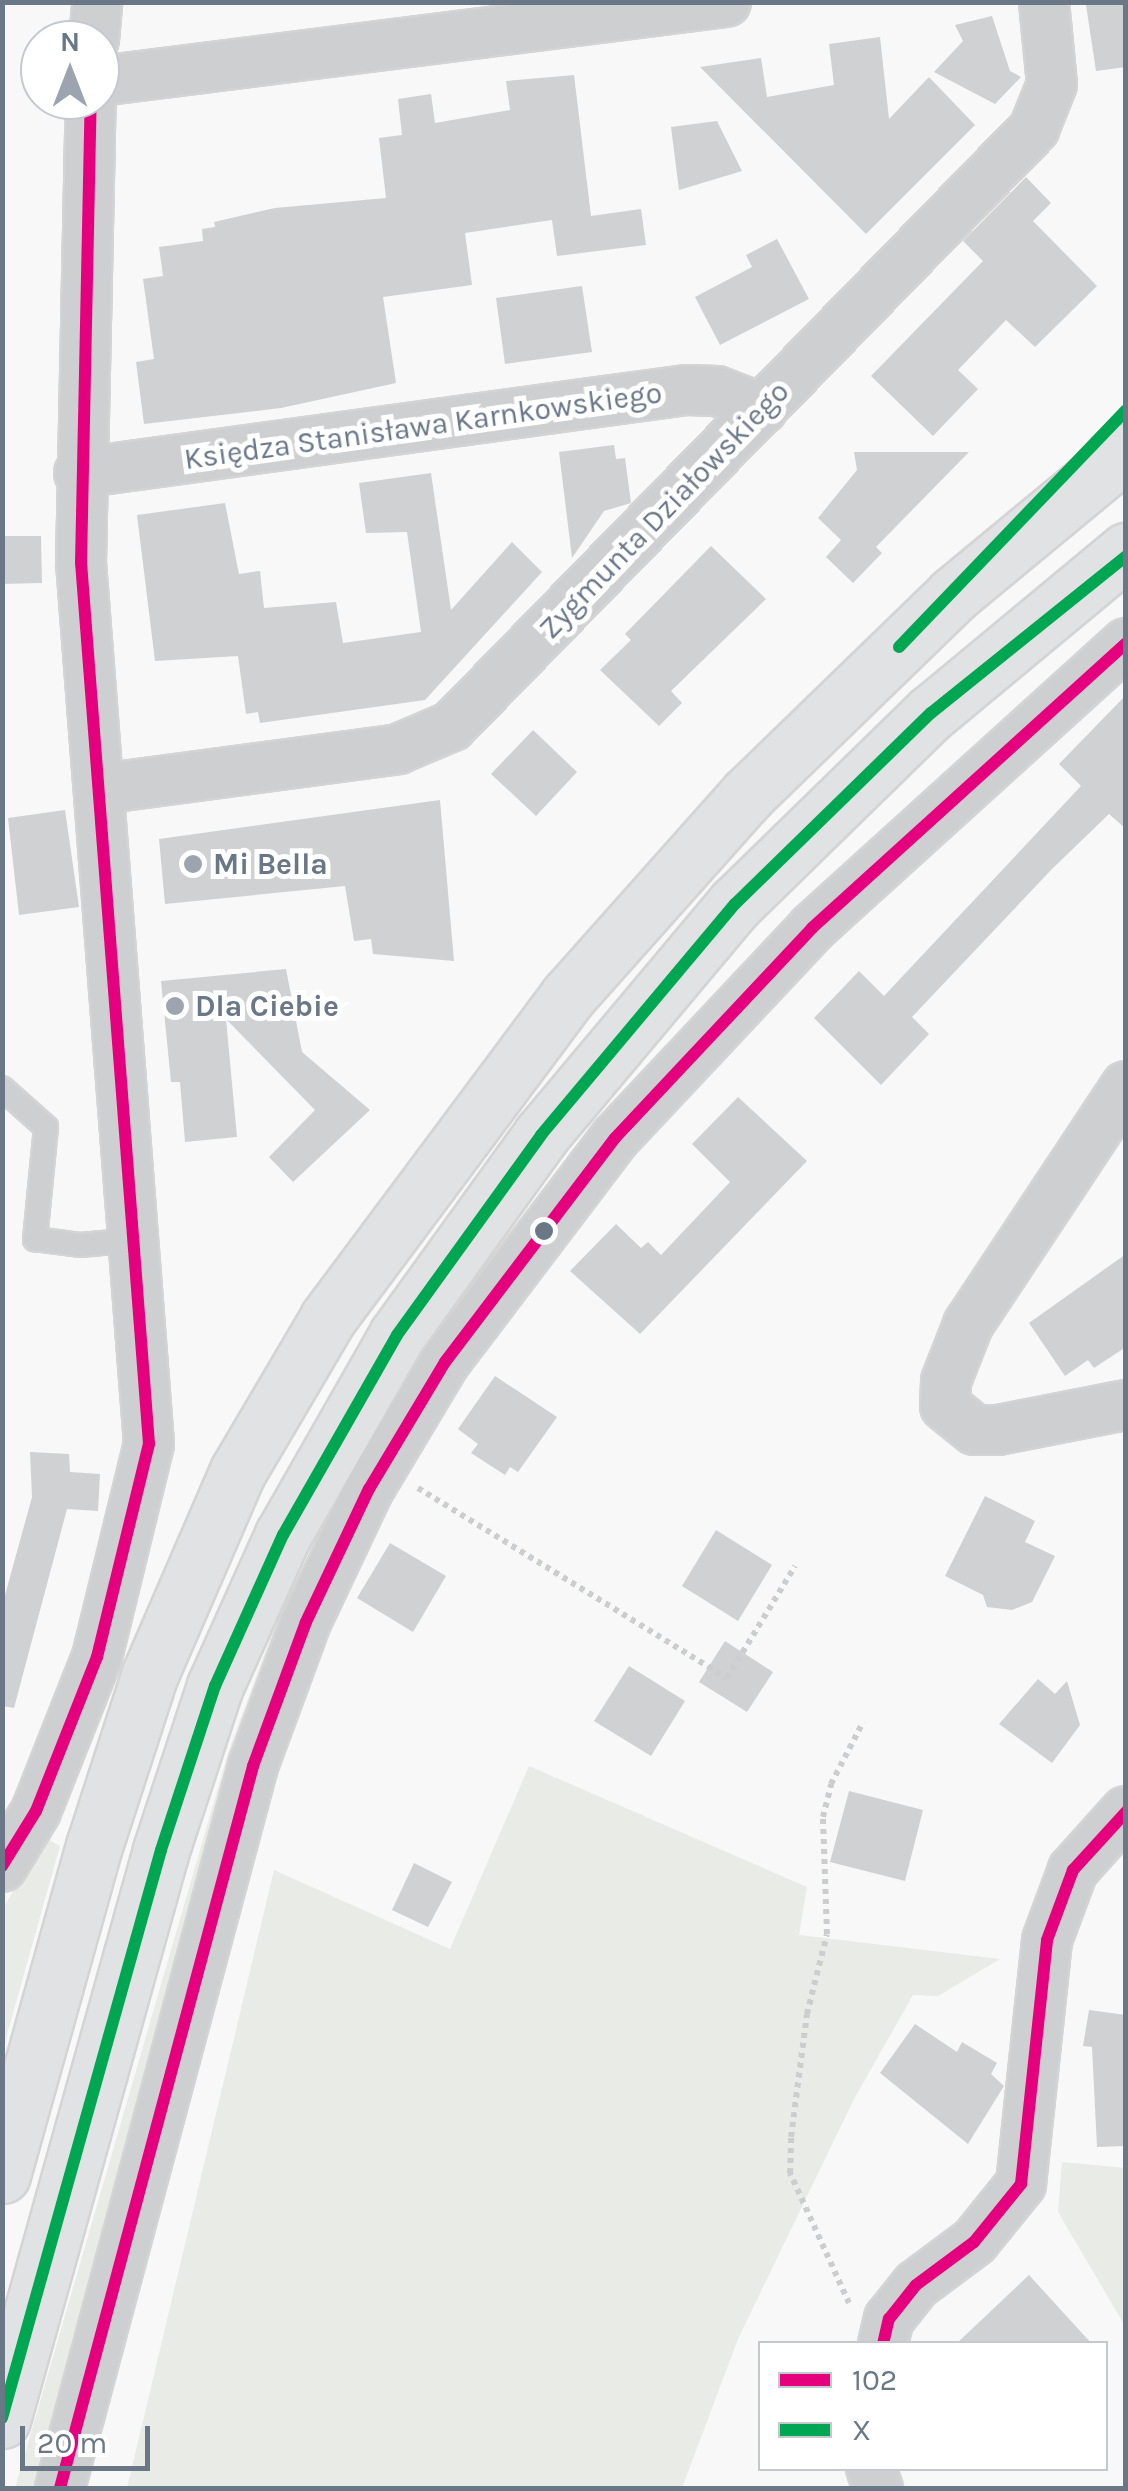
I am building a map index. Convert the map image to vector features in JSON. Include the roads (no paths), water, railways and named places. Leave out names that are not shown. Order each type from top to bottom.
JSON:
[{"type":"highway","points":[[2,2175],[94,1846],[150,1674],[238,1471],[328,1318],[568,996],[748,794],[952,595],[1126,409]]},
{"type":"highway","points":[[952,595],[1126,452]]},
{"type":"highway","points":[[2,2420],[161,1850],[215,1686],[283,1535],[387,1352],[541,1135],[735,904],[931,713],[1119,558]]},
{"type":"street","points":[[120,78],[726,2]]},
{"type":"street","name":"Zygmunta Działowskiego","points":[[100,789],[426,742],[452,726],[1034,129],[1052,84],[1044,2]]},
{"type":"street","points":[[2,1867],[36,1811],[74,1720],[143,1485],[149,1393],[100,789],[79,473],[90,120]]},
{"type":"street","name":"Księdza Stanisława Karnkowskiego","points":[[79,473],[686,390],[717,390],[764,408]]},
{"type":"street","points":[[60,2488],[253,1766],[306,1622],[370,1489],[445,1362],[616,1138],[812,928],[1126,643]]},
{"type":"street","points":[[1126,1086],[968,1325],[946,1382],[946,1406],[975,1430],[998,1430],[1126,1405]]},
{"type":"street","points":[[875,2325],[916,2286],[974,2242],[1021,2184],[1046,1940],[1073,1870],[1126,1811]]},
{"type":"lane","points":[[2,1088],[46,1127],[35,1239],[80,1245],[136,1240]]},
{"type":"place","name":"Mi Bella","points":[[193,864]]},
{"type":"place","name":"Dla Ciebie","points":[[175,1006]]}]
